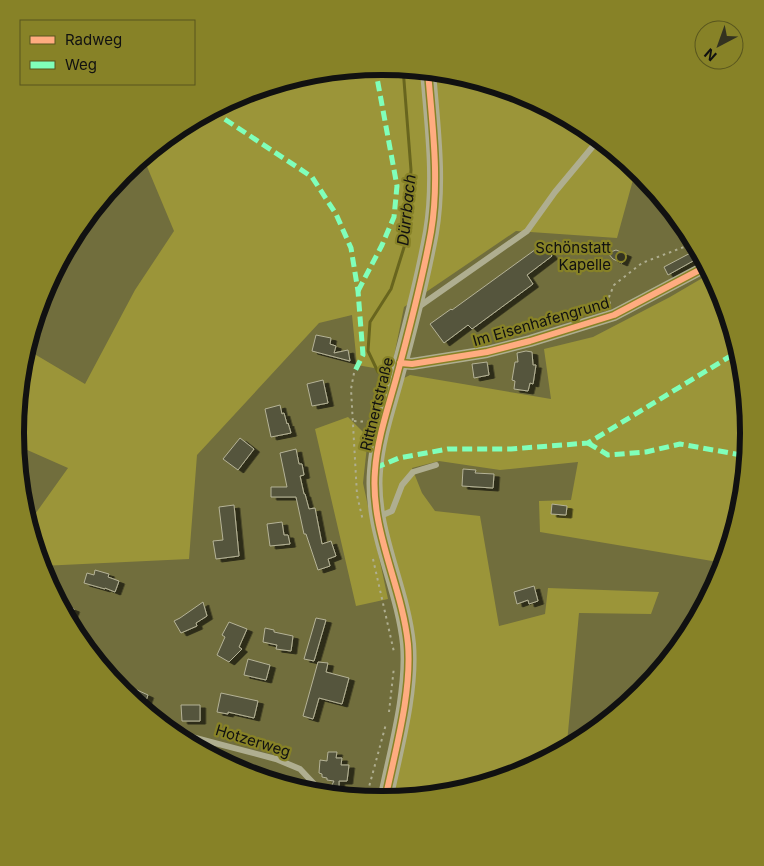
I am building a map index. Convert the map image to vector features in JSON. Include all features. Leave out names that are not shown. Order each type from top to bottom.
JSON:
[{"type":"street","name":"Rittnertstraße","points":[[386,791],[404,710],[407,686],[408,644],[405,624],[381,537],[370,520],[375,468],[384,424],[414,310],[434,213],[434,161],[429,78]]},
{"type":"street","name":"Im Eisenhafengrund","points":[[400,363],[412,364],[487,352],[614,315],[700,270]]},
{"type":"lane","points":[[414,310],[527,231],[555,192],[595,145]]},
{"type":"lane","points":[[370,520],[392,511],[402,485],[413,472],[436,465]]},
{"type":"lane","name":"Hotzerweg","points":[[191,736],[276,759],[300,769],[314,784]]},
{"type":"path","points":[[614,315],[609,297],[614,285],[642,263],[687,245]]},
{"type":"path","points":[[354,373],[352,389],[357,495],[370,520]]},
{"type":"path","points":[[372,557],[395,657]]},
{"type":"path","points":[[368,790],[388,719],[394,666]]},
{"type":"shaded area","points":[[382,75],[429,78],[475,87],[497,94],[540,112],[581,135],[633,178],[617,238],[516,231],[404,307],[391,371],[357,365],[352,315],[319,323],[197,455],[189,559],[49,566],[34,516],[68,468],[25,449],[27,386],[33,353],[85,384],[135,290],[174,231],[146,164],[183,135],[245,102],[289,87],[335,78]]},
{"type":"shaded area","points":[[704,277],[721,318],[733,363],[737,386],[740,433],[737,480],[728,526],[716,562],[540,532],[539,501],[571,500],[578,462],[500,470],[439,461],[412,468],[422,493],[435,511],[480,516],[499,626],[545,614],[548,588],[659,592],[651,614],[579,613],[567,739],[519,764],[475,779],[429,788],[392,791],[413,682],[385,529],[379,475],[398,381],[410,375],[551,399],[544,349],[593,337]]},
{"type":"shaded area","points":[[348,417],[368,437],[363,483],[388,599],[356,606],[315,429]]},
{"type":"building","points":[[543,244],[552,256],[527,275],[533,284],[472,329],[468,325],[444,343],[430,324]]},
{"type":"building","points":[[616,250],[626,254],[622,263],[613,259],[608,253]]},
{"type":"building","points":[[691,253],[695,260],[668,275],[664,267]]},
{"type":"building","points":[[316,335],[331,338],[330,344],[336,346],[334,353],[348,350],[350,361],[312,351]]},
{"type":"building","points":[[532,352],[533,365],[536,365],[533,384],[530,383],[528,391],[514,389],[515,381],[512,380],[515,362],[518,362],[517,353]]},
{"type":"building","points":[[487,362],[489,375],[474,378],[472,364]]},
{"type":"building","points":[[323,380],[328,403],[312,406],[307,384]]},
{"type":"building","points":[[280,405],[291,433],[271,437],[265,409]]},
{"type":"building","points":[[240,438],[254,449],[238,470],[223,459]]},
{"type":"building","points":[[296,449],[299,464],[302,464],[304,475],[300,476],[304,494],[309,509],[315,508],[322,544],[331,541],[336,556],[328,559],[330,566],[318,570],[306,534],[304,534],[296,497],[271,497],[271,487],[287,487],[280,453]]},
{"type":"building","points":[[463,469],[476,470],[475,473],[494,474],[493,488],[462,486]]},
{"type":"building","points":[[552,504],[567,506],[566,515],[551,514]]},
{"type":"building","points":[[234,505],[239,556],[216,559],[213,541],[223,540],[219,507]]},
{"type":"building","points":[[282,522],[284,535],[288,535],[290,544],[270,546],[267,524]]},
{"type":"building","points":[[95,570],[109,574],[108,577],[119,581],[115,592],[84,583],[87,573],[94,575]]},
{"type":"building","points":[[534,586],[538,601],[529,604],[528,600],[517,604],[514,592]]},
{"type":"building","points":[[203,602],[207,616],[196,623],[197,626],[181,633],[174,621]]},
{"type":"building","points":[[316,618],[326,620],[314,661],[304,659]]},
{"type":"building","points":[[229,622],[247,629],[239,647],[242,649],[229,662],[217,655],[225,637],[222,635]]},
{"type":"building","points":[[265,628],[293,636],[291,651],[276,649],[277,645],[263,642]]},
{"type":"building","points":[[248,659],[270,665],[266,680],[244,675]]},
{"type":"building","points":[[318,662],[328,663],[326,672],[349,678],[342,704],[319,698],[313,719],[303,716]]},
{"type":"building","points":[[137,690],[148,695],[146,702],[136,692]]},
{"type":"building","points":[[221,693],[258,701],[254,718],[228,712],[228,714],[217,712]]},
{"type":"building","points":[[181,705],[200,705],[200,721],[182,721]]},
{"type":"building","points":[[328,752],[337,752],[336,758],[342,758],[341,765],[349,765],[347,781],[339,781],[339,788],[331,787],[334,781],[327,780],[327,778],[322,777],[322,774],[319,773],[320,760],[327,761]]},
{"type":"waterway","name":"Dürrbach","points":[[378,372],[368,351],[370,322],[391,289],[406,241],[411,170],[404,76]]},
{"type":"marked path","points":[[358,291],[394,217],[397,186],[377,75]]},
{"type":"marked path","points":[[220,114],[312,177],[336,214],[351,248],[358,291],[363,355],[354,373]]},
{"type":"marked path","points":[[375,468],[399,458],[448,449],[511,449],[588,443],[732,356]]},
{"type":"marked path","points":[[588,443],[608,455],[646,452],[680,444],[739,455]]},
{"type":"cycle path","points":[[387,791],[402,722],[409,663],[405,622],[377,515],[375,471],[380,436],[424,269],[434,212],[435,172],[429,78]]},
{"type":"cycle path","points":[[400,363],[412,364],[487,352],[614,315],[700,270]]},
{"type":"place","name":"Schönstatt Kapelle","points":[[621,257]]}]
